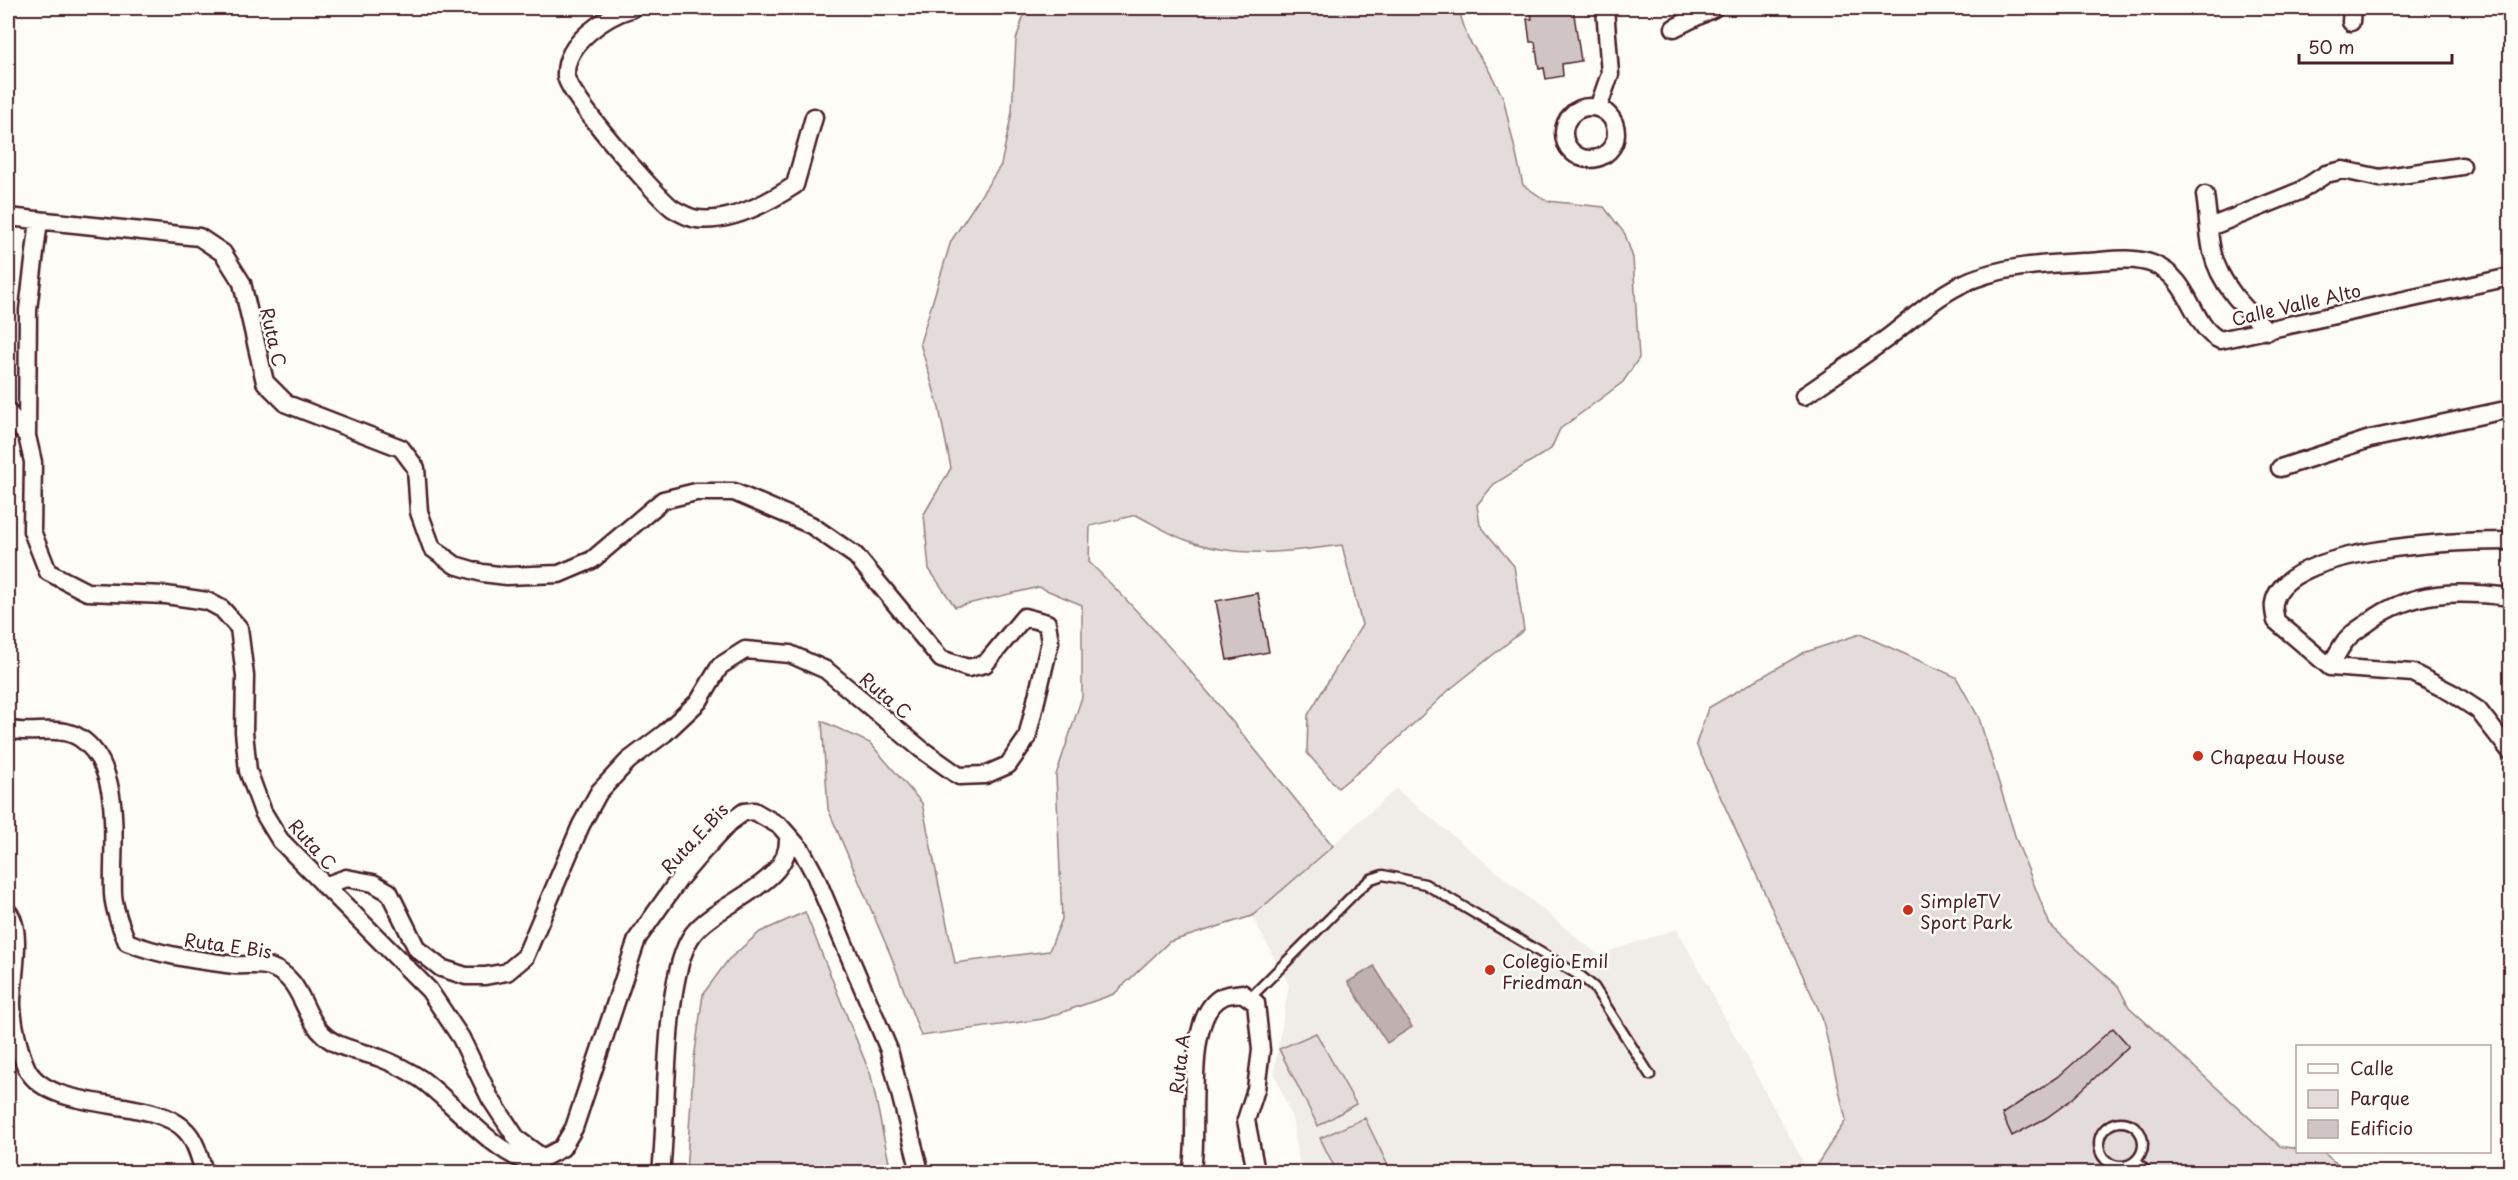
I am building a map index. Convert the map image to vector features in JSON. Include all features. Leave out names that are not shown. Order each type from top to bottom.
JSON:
[{"type":"street","points":[[633,8],[583,37],[573,50],[566,77],[573,92],[590,116],[672,208],[695,219],[716,218],[751,208],[779,196],[795,184],[814,117]]},
{"type":"street","points":[[1598,108],[1610,74],[1605,8]]},
{"type":"street","points":[[1674,28],[1714,8]]},
{"type":"street","points":[[2210,227],[2300,191],[2326,174],[2343,170],[2380,178],[2462,166]]},
{"type":"street","points":[[2205,195],[2212,253],[2228,287],[2239,303],[2268,331]]},
{"type":"street","name":"Ruta C","points":[[8,217],[39,220],[200,237],[223,253],[242,283],[265,382],[287,404],[401,448],[416,468],[419,512],[432,548],[455,565],[482,573],[507,576],[559,574],[592,560],[663,501],[696,492],[734,492],[811,525],[856,556],[941,659],[968,668],[985,664],[1024,617],[1047,623],[1050,642],[1027,738],[1008,765],[985,775],[959,776],[921,749],[826,670],[790,654],[745,650],[720,666],[699,701],[665,733],[628,761],[599,792],[581,825],[525,957],[507,972],[466,976],[441,968],[417,949],[388,892],[373,884],[346,878],[324,886],[280,840],[263,812],[248,771],[244,732],[245,676],[239,628],[222,609],[207,601],[166,595],[87,592],[48,572],[32,531],[33,462],[27,436],[28,310],[39,220]]},
{"type":"street","name":"Calle Valle Alto","points":[[1804,396],[1888,337],[1938,298],[1962,284],[2025,266],[2127,259],[2153,264],[2172,277],[2185,290],[2208,335],[2220,340],[2511,277]]},
{"type":"street","points":[[2280,468],[2370,439],[2511,409]]},
{"type":"street","points":[[8,412],[27,436]]},
{"type":"street","points":[[2511,541],[2459,541],[2379,549],[2311,566],[2285,583],[2274,602],[2276,621],[2330,666],[2413,673],[2478,710],[2511,751]]},
{"type":"street","points":[[2330,666],[2348,638],[2400,603],[2422,596],[2468,592],[2511,597]]},
{"type":"street","name":"Ruta E Bis","points":[[8,729],[49,730],[78,737],[97,754],[108,775],[115,839],[113,896],[127,942],[178,958],[268,966],[286,975],[300,993],[319,1030],[339,1047],[382,1059],[419,1078],[474,1124],[489,1141],[525,1160],[543,1158],[562,1148],[574,1128],[637,939],[680,878],[730,822],[744,812],[754,811],[760,814],[780,826],[788,837]]},
{"type":"street","points":[[661,1173],[671,1018],[682,954],[694,932],[767,879],[789,849],[788,837]]},
{"type":"street","points":[[788,837],[802,850],[815,875],[890,1050],[920,1173]]},
{"type":"street","points":[[324,886],[429,990],[461,1038],[490,1098],[517,1139],[543,1158]]},
{"type":"street","points":[[8,912],[15,930],[12,1008],[28,1071],[44,1084],[68,1097],[169,1118],[186,1131],[204,1173]]},
{"type":"street","name":"Ruta A","points":[[1191,1173],[1197,1048],[1204,1022],[1213,1004],[1224,996],[1242,993],[1251,997]]},
{"type":"street","points":[[1251,997],[1256,1003],[1261,1050],[1256,1089],[1246,1120],[1256,1173]]},
{"type":"lane","points":[[1251,997],[1371,879],[1392,875],[1425,884],[1582,977],[1594,987],[1650,1075]]},
{"type":"lane","points":[[2120,1122],[2134,1125],[2143,1138],[2142,1153],[2136,1161],[2112,1169],[2102,1156],[2098,1142],[2105,1128],[2120,1122]]},
{"type":"lane","points":[[2136,1161],[2147,1173]]},
{"type":"shaded area","name":"Colegio Emil Friedman","points":[[1396,789],[1598,955],[1677,929],[1808,1171],[1301,1172],[1292,1118],[1274,1072],[1289,985],[1252,916]]},
{"type":"shaded area","points":[[1374,966],[1412,1027],[1387,1043],[1348,982]]},
{"type":"green space","points":[[1026,8],[1458,8],[1468,39],[1487,67],[1503,97],[1523,185],[1547,201],[1604,207],[1625,234],[1633,258],[1639,358],[1623,382],[1560,429],[1551,449],[1494,484],[1477,505],[1480,525],[1514,566],[1524,630],[1449,690],[1389,747],[1338,788],[1307,753],[1308,715],[1362,625],[1342,545],[1283,552],[1225,550],[1180,538],[1136,515],[1090,526],[1089,562],[1154,629],[1245,736],[1333,846],[1252,916],[1169,942],[1114,994],[1043,1019],[921,1036],[891,956],[828,809],[822,721],[870,743],[922,803],[955,963],[1049,951],[1062,919],[1056,775],[1082,697],[1082,605],[1039,587],[955,607],[929,569],[924,514],[951,468],[939,408],[920,343],[951,241],[1001,165],[1012,112],[1016,40]]},
{"type":"green space","name":"SimpleTV Sport Park","points":[[1860,634],[1956,677],[1979,718],[2016,839],[2050,925],[2118,986],[2129,1007],[2280,1146],[2296,1149],[2296,1153],[2324,1153],[2346,1172],[1812,1172],[1846,1120],[1822,1017],[1696,744],[1708,708],[1803,653]]},
{"type":"green space","points":[[805,912],[871,1076],[891,1172],[686,1172],[694,1059],[703,994],[728,960],[760,932]]},
{"type":"green space","points":[[1316,1033],[1356,1104],[1318,1126],[1279,1049]]},
{"type":"green space","points":[[1365,1118],[1391,1172],[1337,1172],[1320,1138]]},
{"type":"building","points":[[1530,8],[1573,8],[1581,61],[1562,64],[1563,76],[1546,79],[1544,68],[1539,69],[1535,42],[1530,42],[1527,19],[1532,19]]},
{"type":"building","points":[[1258,593],[1269,652],[1227,660],[1216,601]]},
{"type":"building","points":[[2113,1028],[2129,1046],[2071,1100],[2046,1118],[2012,1136],[2002,1114],[2058,1077]]},
{"type":"place","name":"Chapeau House","points":[[2198,756]]},
{"type":"place","name":"SimpleTV Sport Park","points":[[1908,910]]},
{"type":"place","name":"Colegio Emil Friedman","points":[[1490,970]]}]
